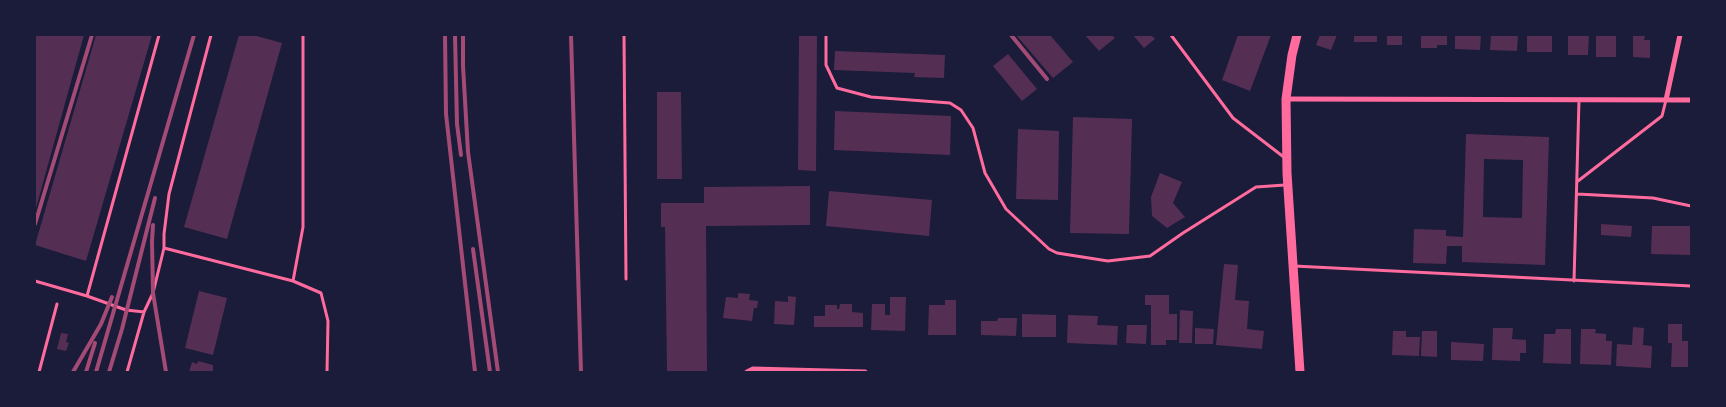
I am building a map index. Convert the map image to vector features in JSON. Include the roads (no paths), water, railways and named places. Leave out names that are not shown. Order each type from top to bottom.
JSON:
[{"type":"main road","points":[[1297,35],[1292,55],[1286,99],[1288,185],[1300,372]]},
{"type":"street","points":[[1666,100],[1680,35]]},
{"type":"street","points":[[1286,99],[1691,100]]},
{"type":"street","points":[[747,372],[753,369],[865,372]]},
{"type":"lane","points":[[87,296],[159,35]]},
{"type":"lane","points":[[127,372],[144,312],[153,292],[164,248],[169,194],[211,35]]},
{"type":"lane","points":[[293,280],[302,227],[302,35]]},
{"type":"lane","points":[[624,35],[626,279]]},
{"type":"lane","points":[[826,35],[826,65],[836,88],[871,96],[950,102],[961,110],[973,128],[985,174],[1006,209],[1049,249],[1057,253],[1108,261],[1150,256],[1182,233],[1256,187],[1288,185]]},
{"type":"lane","points":[[1171,35],[1233,118],[1287,160]]},
{"type":"lane","points":[[1574,281],[1579,100]]},
{"type":"lane","points":[[1577,182],[1662,116],[1666,100]]},
{"type":"lane","points":[[1577,194],[1654,198],[1691,206]]},
{"type":"lane","points":[[164,248],[293,280],[321,292],[328,321],[327,366],[325,372]]},
{"type":"lane","points":[[1293,266],[1691,286]]},
{"type":"lane","points":[[35,281],[126,310],[144,312]]},
{"type":"lane","points":[[40,372],[57,304]]},
{"type":"railway","points":[[35,224],[92,35]]},
{"type":"railway","points":[[96,372],[194,35]]},
{"type":"railway","points":[[445,35],[446,114],[475,372]]},
{"type":"railway","points":[[455,35],[457,124],[461,155]]},
{"type":"railway","points":[[463,35],[468,152],[498,372]]},
{"type":"railway","points":[[571,35],[581,372]]},
{"type":"railway","points":[[1011,35],[1047,79]]},
{"type":"railway","points":[[109,372],[122,329],[155,198]]},
{"type":"railway","points":[[153,225],[153,293],[166,372]]},
{"type":"railway","points":[[473,249],[490,372]]},
{"type":"railway","points":[[73,372],[101,324],[112,297]]},
{"type":"railway","points":[[86,372],[95,343]]}]
